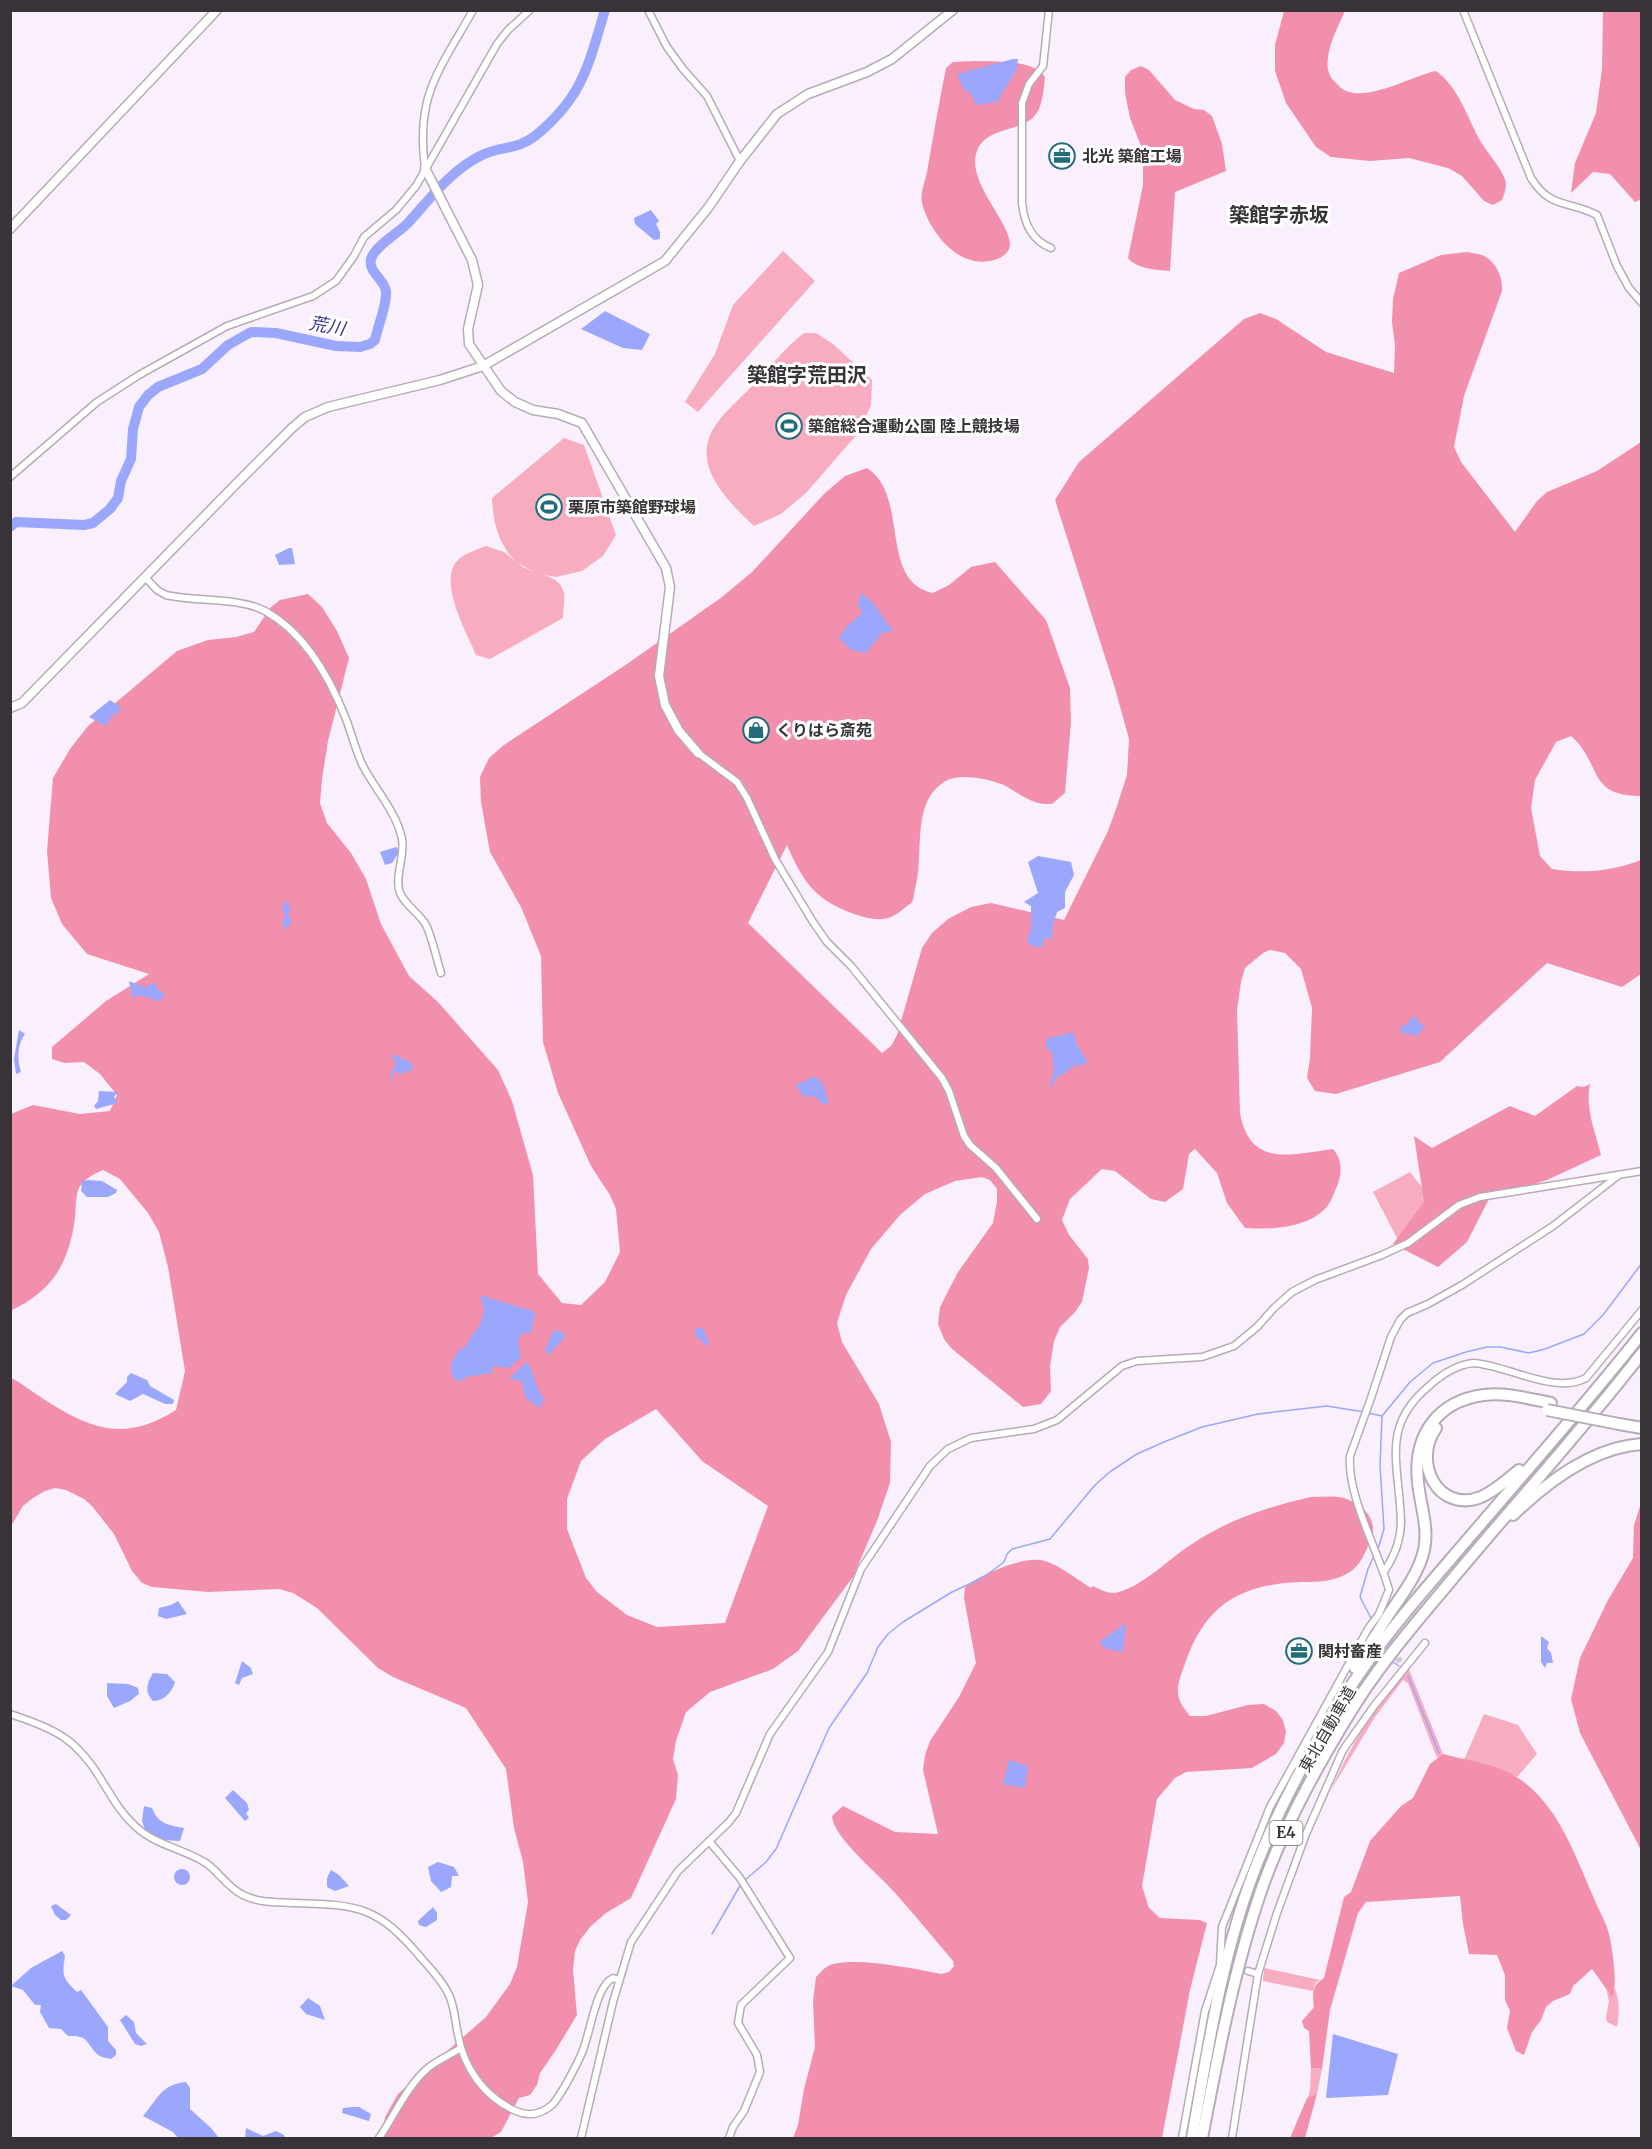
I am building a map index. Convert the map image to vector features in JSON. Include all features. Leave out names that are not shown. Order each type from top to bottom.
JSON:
[{"type":"highway","name":"東北自動車道","points":[[1192,2139],[1220,1988],[1235,1927],[1267,1841],[1310,1756],[1337,1708],[1390,1631],[1599,1387],[1641,1333]]},
{"type":"highway","name":"東北自動車道","points":[[1202,2139],[1226,2014],[1244,1946],[1279,1846],[1320,1764],[1351,1709],[1385,1661],[1641,1353]]},
{"type":"highway","points":[[1310,1756],[1355,1668],[1415,1573],[1424,1550],[1426,1527],[1418,1481],[1418,1457],[1423,1436],[1433,1420],[1445,1409],[1463,1399],[1485,1394],[1520,1397],[1549,1406],[1621,1420],[1641,1421]]},
{"type":"highway","points":[[1542,1451],[1495,1489],[1480,1497],[1469,1499],[1458,1498],[1440,1490],[1432,1481],[1426,1464],[1428,1445],[1434,1430],[1446,1417],[1461,1407],[1493,1401],[1549,1406]]},
{"type":"highway","points":[[1621,1420],[1641,1428]]},
{"type":"highway","points":[[1461,1569],[1516,1513],[1569,1470],[1611,1450],[1641,1444]]},
{"type":"street","points":[[10,229],[217,10]]},
{"type":"street","points":[[473,10],[441,68],[428,98],[423,128],[425,168],[472,260],[478,285],[468,329],[469,344],[501,391],[515,402],[533,410],[558,414],[582,423],[666,568],[670,586],[659,675],[665,705],[679,731],[698,753],[737,782],[780,868],[813,922],[827,942],[851,966],[942,1078],[949,1091],[964,1136],[970,1145],[996,1168],[1037,1219]]},
{"type":"street","points":[[10,477],[97,402],[139,375],[227,326],[302,300],[336,281],[344,272],[364,237],[406,200],[497,44],[507,30],[530,10]]},
{"type":"street","points":[[648,10],[667,47],[707,96],[740,161]]},
{"type":"street","points":[[10,708],[22,703],[292,428],[306,417],[328,407],[440,380],[483,366],[664,261],[708,208],[740,161],[777,114],[808,94],[867,72],[892,59],[953,10]]},
{"type":"street","points":[[1049,10],[1042,66],[1029,84],[1022,103],[1022,203],[1023,215],[1033,236],[1051,248]]},
{"type":"street","points":[[1462,10],[1531,178],[1538,188],[1553,201],[1597,215],[1617,266],[1629,288],[1641,303]]},
{"type":"street","points":[[145,577],[157,590],[166,595],[247,604],[263,610],[289,629],[313,656],[345,717],[362,764],[392,810],[403,854],[399,882],[400,893],[425,924],[441,973]]},
{"type":"street","points":[[581,2139],[619,1980],[631,1942],[678,1871],[736,1813],[770,1734],[828,1652],[861,1569],[930,1466],[948,1449],[971,1438],[1034,1429],[1057,1420],[1122,1366],[1137,1361],[1202,1357],[1234,1346],[1257,1328],[1292,1292],[1315,1280],[1408,1243],[1459,1206],[1480,1197],[1641,1171]]},
{"type":"street","points":[[1182,2139],[1205,2011],[1220,1965],[1222,1928],[1270,1808],[1370,1626],[1378,1618],[1389,1590],[1355,1492],[1349,1464],[1391,1337],[1400,1320],[1407,1313],[1462,1285],[1544,1232],[1619,1175]]},
{"type":"street","points":[[1384,1572],[1400,1537],[1395,1448],[1397,1431],[1405,1412],[1426,1388],[1446,1372],[1473,1363],[1548,1381],[1577,1383],[1587,1378],[1641,1310]]},
{"type":"street","points":[[1232,2139],[1258,1974],[1296,1862],[1344,1750],[1403,1664],[1425,1643]]},
{"type":"street","points":[[10,1714],[49,1728],[66,1738],[83,1752],[124,1816],[157,1842],[205,1863],[240,1894],[262,1901],[352,1907],[383,1919],[422,1958],[448,1994],[456,2018],[461,2048],[476,2080],[509,2108],[526,2115],[546,2110],[559,2096],[582,2054],[599,1998],[607,1980],[613,1978],[619,1980]]},
{"type":"street","points":[[709,1841],[747,1888],[790,1958],[741,2005],[738,2023],[758,2055],[760,2072],[744,2111],[733,2127],[729,2139]]},
{"type":"street","points":[[1248,1971],[1258,1974]]},
{"type":"street","points":[[379,2139],[405,2095],[420,2076],[438,2061],[461,2048]]},
{"type":"shaded area","points":[[1284,11],[1345,11],[1332,41],[1328,66],[1331,77],[1346,91],[1357,93],[1384,89],[1436,71],[1457,94],[1481,142],[1504,177],[1506,186],[1502,200],[1493,205],[1484,201],[1462,176],[1448,168],[1409,158],[1370,161],[1331,157],[1316,147],[1286,103],[1275,71],[1275,45]]},
{"type":"shaded area","points":[[1603,11],[1641,11],[1642,199],[1635,202],[1610,174],[1593,172],[1571,193],[1575,163],[1596,113],[1602,69]]},
{"type":"shaded area","points":[[953,62],[1023,64],[1039,71],[1045,77],[1039,109],[1033,117],[1026,123],[990,136],[982,142],[977,151],[975,164],[978,178],[1010,242],[1008,251],[1004,255],[989,261],[966,258],[946,245],[931,225],[922,203],[922,192],[946,68]]},
{"type":"shaded area","points":[[1141,66],[1149,70],[1175,100],[1194,109],[1204,110],[1212,116],[1222,144],[1226,171],[1175,192],[1170,271],[1142,267],[1128,258],[1143,185],[1143,151],[1130,118],[1125,93],[1125,77],[1131,70]]},
{"type":"shaded area","points":[[783,251],[815,281],[698,412],[685,402],[715,354],[733,305]]},
{"type":"shaded area","points":[[1467,252],[1482,255],[1493,263],[1500,276],[1502,291],[1464,396],[1454,447],[1461,462],[1515,532],[1537,501],[1547,492],[1597,471],[1641,442],[1641,796],[1624,795],[1611,791],[1597,776],[1588,757],[1571,736],[1556,742],[1535,780],[1531,808],[1540,856],[1552,869],[1597,870],[1619,867],[1641,860],[1641,974],[1622,987],[1547,963],[1440,1062],[1336,1094],[1315,1091],[1307,1078],[1312,1008],[1301,969],[1285,953],[1270,950],[1263,953],[1245,968],[1241,982],[1237,1010],[1240,1113],[1245,1131],[1253,1143],[1263,1150],[1289,1155],[1333,1149],[1340,1161],[1341,1170],[1331,1200],[1317,1215],[1298,1224],[1266,1229],[1245,1228],[1227,1203],[1217,1173],[1195,1149],[1189,1154],[1183,1189],[1165,1202],[1151,1199],[1115,1171],[1102,1169],[1070,1199],[1062,1220],[1069,1235],[1088,1259],[1089,1268],[1082,1302],[1060,1327],[1054,1341],[1050,1366],[1051,1391],[1041,1404],[1023,1407],[951,1348],[944,1339],[938,1324],[940,1307],[958,1272],[993,1223],[997,1189],[990,1180],[982,1177],[955,1181],[925,1194],[900,1215],[871,1249],[846,1295],[837,1323],[842,1342],[879,1404],[891,1442],[890,1483],[877,1521],[853,1577],[798,1651],[773,1669],[710,1692],[686,1712],[676,1741],[673,1759],[678,1775],[676,1799],[631,1898],[606,1913],[580,1940],[575,1951],[573,1970],[577,2015],[540,2073],[537,2085],[530,2095],[519,2098],[501,2132],[491,2138],[382,2138],[385,2117],[398,2094],[486,2017],[510,1984],[517,1967],[528,1902],[506,1769],[466,1708],[393,1677],[378,1668],[317,1608],[293,1593],[279,1589],[208,1592],[152,1587],[142,1583],[132,1571],[114,1534],[92,1506],[66,1490],[55,1488],[33,1498],[23,1506],[11,1526],[11,1378],[76,1418],[108,1428],[123,1429],[157,1420],[176,1410],[185,1371],[168,1267],[159,1232],[148,1213],[120,1179],[103,1170],[88,1178],[78,1189],[72,1234],[63,1262],[56,1274],[37,1294],[10,1311],[11,1114],[33,1105],[80,1114],[110,1111],[117,1095],[100,1074],[84,1062],[65,1063],[52,1059],[52,1047],[106,1001],[149,974],[87,954],[62,924],[51,898],[47,851],[53,778],[70,749],[88,726],[177,651],[208,640],[236,637],[254,632],[271,607],[280,600],[308,594],[322,607],[337,631],[349,658],[328,741],[322,779],[320,803],[327,823],[351,853],[366,879],[381,924],[409,976],[438,1002],[498,1070],[512,1101],[533,1175],[538,1274],[562,1303],[581,1305],[605,1282],[620,1252],[616,1209],[610,1195],[591,1166],[558,1093],[543,1042],[541,956],[521,907],[490,852],[481,802],[480,777],[489,758],[504,745],[627,664],[722,597],[752,572],[825,493],[845,476],[867,468],[880,481],[888,497],[899,555],[906,572],[916,585],[933,593],[949,585],[971,567],[995,562],[1046,620],[1070,688],[1071,722],[1065,793],[1052,804],[1043,804],[1030,800],[1006,786],[983,779],[957,777],[944,782],[933,792],[923,817],[918,876],[913,901],[895,915],[884,919],[873,919],[854,914],[829,903],[805,879],[787,845],[748,923],[882,1053],[891,1046],[897,1035],[922,948],[932,933],[948,919],[971,907],[991,903],[1064,920],[1108,831],[1117,806],[1127,775],[1129,739],[1055,500],[1079,462],[1244,319],[1260,313],[1276,319],[1326,352],[1394,373],[1393,299],[1399,273],[1441,255]],"holes":[[[656,1409],[702,1461],[768,1506],[725,1623],[657,1627],[627,1615],[597,1592],[586,1578],[567,1529],[567,1499],[581,1461],[605,1439]]]},
{"type":"shaded area","name":"築館総合運動公園 陸上競技場","points":[[804,333],[816,333],[833,344],[872,380],[871,405],[859,432],[806,493],[781,514],[754,526],[725,496],[710,472],[707,445],[712,431],[725,413]]},
{"type":"shaded area","points":[[564,438],[584,445],[616,535],[603,556],[582,571],[556,577],[541,574],[557,581],[561,586],[564,593],[563,618],[490,659],[476,655],[455,606],[451,578],[453,567],[463,556],[486,546],[504,552],[515,561],[504,547],[497,532],[492,498]]},
{"type":"shaded area","points":[[1590,1084],[1590,1111],[1601,1155],[1547,1180],[1489,1199],[1467,1242],[1438,1267],[1393,1244],[1424,1202],[1414,1136],[1432,1148],[1510,1106],[1535,1116],[1577,1086],[1584,1087]]},
{"type":"shaded area","points":[[1410,1172],[1440,1211],[1399,1242],[1373,1192]]},
{"type":"shaded area","points":[[1311,1497],[1336,1497],[1352,1501],[1368,1514],[1373,1526],[1373,1535],[1359,1564],[1350,1572],[1332,1580],[1261,1587],[1229,1601],[1216,1611],[1194,1641],[1179,1684],[1178,1696],[1190,1716],[1206,1716],[1248,1705],[1264,1704],[1276,1711],[1283,1720],[1286,1732],[1284,1743],[1276,1754],[1252,1768],[1186,1772],[1175,1778],[1157,1799],[1142,1886],[1149,1908],[1160,1918],[1200,1920],[1207,1923],[1190,1990],[1162,2138],[793,2138],[798,2125],[804,2089],[815,2047],[813,2001],[816,1977],[828,1966],[840,1963],[885,1964],[941,1974],[949,1972],[954,1966],[953,1961],[903,1902],[840,1835],[832,1816],[843,1806],[895,1832],[938,1834],[923,1770],[930,1741],[959,1697],[976,1663],[964,1598],[965,1587],[1004,1567],[1036,1560],[1056,1566],[1091,1588],[1093,1586],[1116,1593],[1138,1583],[1183,1550],[1220,1528],[1264,1510]]},
{"type":"shaded area","points":[[1641,1503],[1641,1850],[1580,1733],[1571,1699],[1580,1658],[1608,1600],[1633,1558],[1634,1525]]},
{"type":"shaded area","points":[[1408,1667],[1443,1754],[1438,1758],[1435,1753],[1408,1683],[1403,1680],[1375,1717],[1331,1790],[1365,1726]]},
{"type":"shaded area","points":[[1484,1714],[1518,1725],[1537,1754],[1517,1777],[1494,1767],[1464,1760]]},
{"type":"shaded area","points":[[1443,1754],[1503,1770],[1521,1780],[1546,1804],[1556,1818],[1608,1929],[1614,1966],[1613,1998],[1592,1969],[1573,1986],[1570,1994],[1553,2001],[1546,2007],[1541,2020],[1532,2032],[1524,2055],[1516,2051],[1507,2028],[1510,2011],[1505,2000],[1505,1975],[1497,1955],[1469,1954],[1460,1896],[1366,1902],[1358,1913],[1330,2010],[1322,2069],[1311,2068],[1309,2031],[1304,2028],[1302,2021],[1314,2007],[1314,1990],[1324,1978],[1344,1897],[1351,1892],[1370,1841],[1401,1806],[1413,1798],[1430,1764]]},
{"type":"shaded area","points":[[1264,1968],[1320,1980],[1316,1982],[1313,1991],[1263,1981]]},
{"type":"shaded area","points":[[1606,1988],[1613,1998],[1615,1988],[1619,2007],[1617,2027],[1607,2022],[1609,2001]]},
{"type":"shaded area","points":[[1311,2068],[1322,2069],[1317,2094],[1308,2098],[1310,2090]]},
{"type":"shaded area","points":[[1317,2094],[1305,2138],[1290,2138],[1307,2098]]},
{"type":"water","points":[[1018,59],[1017,69],[997,102],[975,105],[973,96],[963,88],[957,74]]},
{"type":"water","points":[[651,210],[659,221],[656,224],[660,232],[660,239],[654,240],[635,224],[634,218]]},
{"type":"water","points":[[605,311],[650,334],[642,350],[623,348],[581,329]]},
{"type":"water","points":[[292,548],[295,564],[279,565],[275,555]]},
{"type":"water","points":[[861,593],[872,602],[893,631],[882,633],[866,653],[851,650],[839,638],[847,626],[862,613],[858,604]]},
{"type":"water","points":[[110,700],[121,710],[111,717],[106,726],[89,717]]},
{"type":"water","points":[[396,847],[400,851],[392,863],[385,865],[380,852]]},
{"type":"water","points":[[1038,856],[1071,862],[1074,875],[1065,892],[1065,908],[1057,912],[1052,928],[1053,939],[1045,938],[1042,947],[1034,947],[1027,942],[1031,928],[1031,906],[1024,902],[1038,893],[1028,862]]},
{"type":"water","points":[[285,901],[289,903],[288,916],[292,920],[286,930],[282,923],[285,916],[282,909]]},
{"type":"water","points":[[129,981],[144,987],[155,983],[159,991],[164,993],[162,1000],[143,996],[132,997]]},
{"type":"water","points":[[1417,1017],[1418,1022],[1425,1026],[1416,1037],[1410,1033],[1407,1035],[1402,1033],[1400,1027],[1407,1024],[1411,1018]]},
{"type":"water","points":[[19,1030],[25,1034],[18,1052],[21,1072],[16,1074],[14,1059]]},
{"type":"water","points":[[1074,1032],[1076,1043],[1088,1063],[1072,1067],[1058,1076],[1049,1090],[1054,1070],[1052,1053],[1046,1047],[1046,1039]]},
{"type":"water","points":[[393,1054],[410,1062],[413,1068],[408,1072],[404,1071],[402,1075],[397,1072],[393,1074],[393,1080],[390,1079],[396,1062],[392,1058]]},
{"type":"water","points":[[814,1076],[823,1084],[829,1103],[823,1104],[814,1096],[805,1097],[795,1086]]},
{"type":"water","points":[[99,1091],[118,1092],[114,1097],[118,1103],[96,1109],[94,1106],[98,1101]]},
{"type":"water","points":[[82,1181],[102,1181],[117,1190],[116,1193],[108,1197],[87,1197],[81,1191]]},
{"type":"water","points":[[480,1295],[535,1312],[531,1333],[522,1333],[518,1340],[521,1358],[509,1368],[493,1366],[492,1373],[466,1377],[460,1382],[452,1377],[451,1364],[458,1351],[467,1345],[480,1325],[484,1310]]},
{"type":"water","points":[[702,1327],[709,1341],[707,1346],[697,1337],[694,1330]]},
{"type":"water","points":[[553,1331],[560,1331],[565,1335],[549,1355],[545,1350]]},
{"type":"water","points":[[526,1362],[544,1400],[539,1408],[525,1397],[522,1381],[510,1378]]},
{"type":"water","points":[[131,1373],[147,1380],[150,1386],[174,1400],[173,1404],[165,1404],[143,1394],[130,1401],[115,1394],[127,1382],[127,1377]]},
{"type":"water","points":[[178,1601],[187,1614],[166,1619],[158,1616],[159,1608]]},
{"type":"water","points":[[1126,1623],[1123,1652],[1106,1649],[1099,1642]]},
{"type":"water","points":[[1541,1636],[1549,1642],[1547,1648],[1551,1653],[1553,1663],[1547,1663],[1545,1668],[1541,1662]]},
{"type":"water","points":[[242,1661],[251,1668],[253,1674],[242,1678],[239,1685],[235,1683]]},
{"type":"water","points":[[153,1673],[167,1674],[175,1682],[167,1695],[153,1701],[148,1694],[147,1687]]},
{"type":"water","points":[[107,1683],[128,1684],[138,1688],[139,1694],[114,1708],[107,1696]]},
{"type":"water","points":[[1009,1760],[1028,1766],[1025,1788],[1003,1784]]},
{"type":"water","points":[[233,1790],[247,1803],[249,1810],[246,1813],[249,1818],[245,1821],[225,1798]]},
{"type":"water","points":[[144,1806],[152,1808],[164,1823],[184,1828],[180,1841],[162,1840],[145,1830],[142,1821]]},
{"type":"water","points":[[438,1862],[454,1867],[459,1876],[452,1876],[451,1887],[441,1892],[431,1881],[428,1867]]},
{"type":"water","points":[[182,1869],[190,1877],[182,1885],[174,1877]]},
{"type":"water","points":[[331,1870],[349,1886],[335,1891],[327,1887],[327,1878]]},
{"type":"water","points":[[56,1904],[71,1915],[66,1920],[61,1920],[55,1915],[51,1906]]},
{"type":"water","points":[[433,1907],[437,1913],[437,1920],[426,1927],[419,1925],[418,1921]]},
{"type":"water","points":[[62,1951],[65,1956],[64,1972],[68,1983],[77,1992],[81,1990],[108,2027],[108,2041],[116,2050],[116,2055],[111,2059],[98,2055],[83,2038],[68,2036],[61,2029],[49,2028],[40,2012],[41,2005],[35,2005],[23,1990],[11,1986],[31,1968]]},
{"type":"water","points":[[308,1998],[320,2006],[325,2020],[306,2014],[300,2007]]},
{"type":"water","points":[[126,2015],[134,2022],[136,2033],[147,2044],[141,2046],[135,2044],[120,2020]]},
{"type":"water","points":[[1333,2034],[1398,2054],[1388,2095],[1326,2098]]},
{"type":"water","points":[[186,2082],[190,2088],[190,2109],[219,2138],[178,2138],[173,2132],[143,2116],[165,2089]]},
{"type":"water","points":[[359,2107],[371,2114],[369,2121],[342,2113],[343,2108]]},
{"type":"water","points":[[246,2128],[263,2136],[276,2131],[285,2138],[245,2138]]},
{"type":"waterway","name":"荒川","points":[[10,527],[16,522],[84,525],[93,523],[110,509],[118,498],[121,481],[131,459],[133,429],[139,407],[148,395],[158,387],[202,369],[228,345],[251,332],[276,333],[336,346],[360,347],[375,340],[384,309],[386,291],[372,268],[373,254],[407,224],[440,187],[469,162],[495,150],[528,141],[551,122],[564,108],[582,79],[605,10]]},
{"type":"waterway","points":[[1378,1549],[1384,1529],[1380,1465],[1382,1416],[1410,1382],[1433,1363],[1466,1352],[1487,1347],[1500,1347],[1529,1353],[1584,1334],[1603,1315],[1642,1263]]},
{"type":"waterway","points":[[744,1881],[766,1862],[776,1849],[829,1728],[867,1673],[878,1647],[888,1634],[903,1622],[992,1571],[1004,1562],[1012,1549],[1050,1539],[1095,1485],[1137,1454],[1202,1427],[1258,1414],[1327,1406],[1364,1412]]},
{"type":"waterway","points":[[1368,1413],[1382,1416]]},
{"type":"waterway","points":[[1372,1620],[1360,1597],[1374,1556]]},
{"type":"waterway","points":[[1393,1662],[1399,1666]]},
{"type":"waterway","points":[[1408,1676],[1439,1753]]},
{"type":"waterway","points":[[712,1934],[741,1884]]},
{"type":"tunnel","points":[[1387,1633],[1400,1662]]},
{"type":"place","name":"北光 築館工場","points":[[1062,156]]},
{"type":"place","name":"築館総合運動公園 陸上競技場","points":[[789,426]]},
{"type":"place","name":"栗原市築館野球場","points":[[549,507]]},
{"type":"place","name":"くりはら斎苑","points":[[756,730]]},
{"type":"place","name":"関村畜産","points":[[1299,1651]]},
{"type":"district","name":"築館字赤坂","points":[[1279,215]]},
{"type":"district","name":"築館字荒田沢","points":[[807,375]]}]
